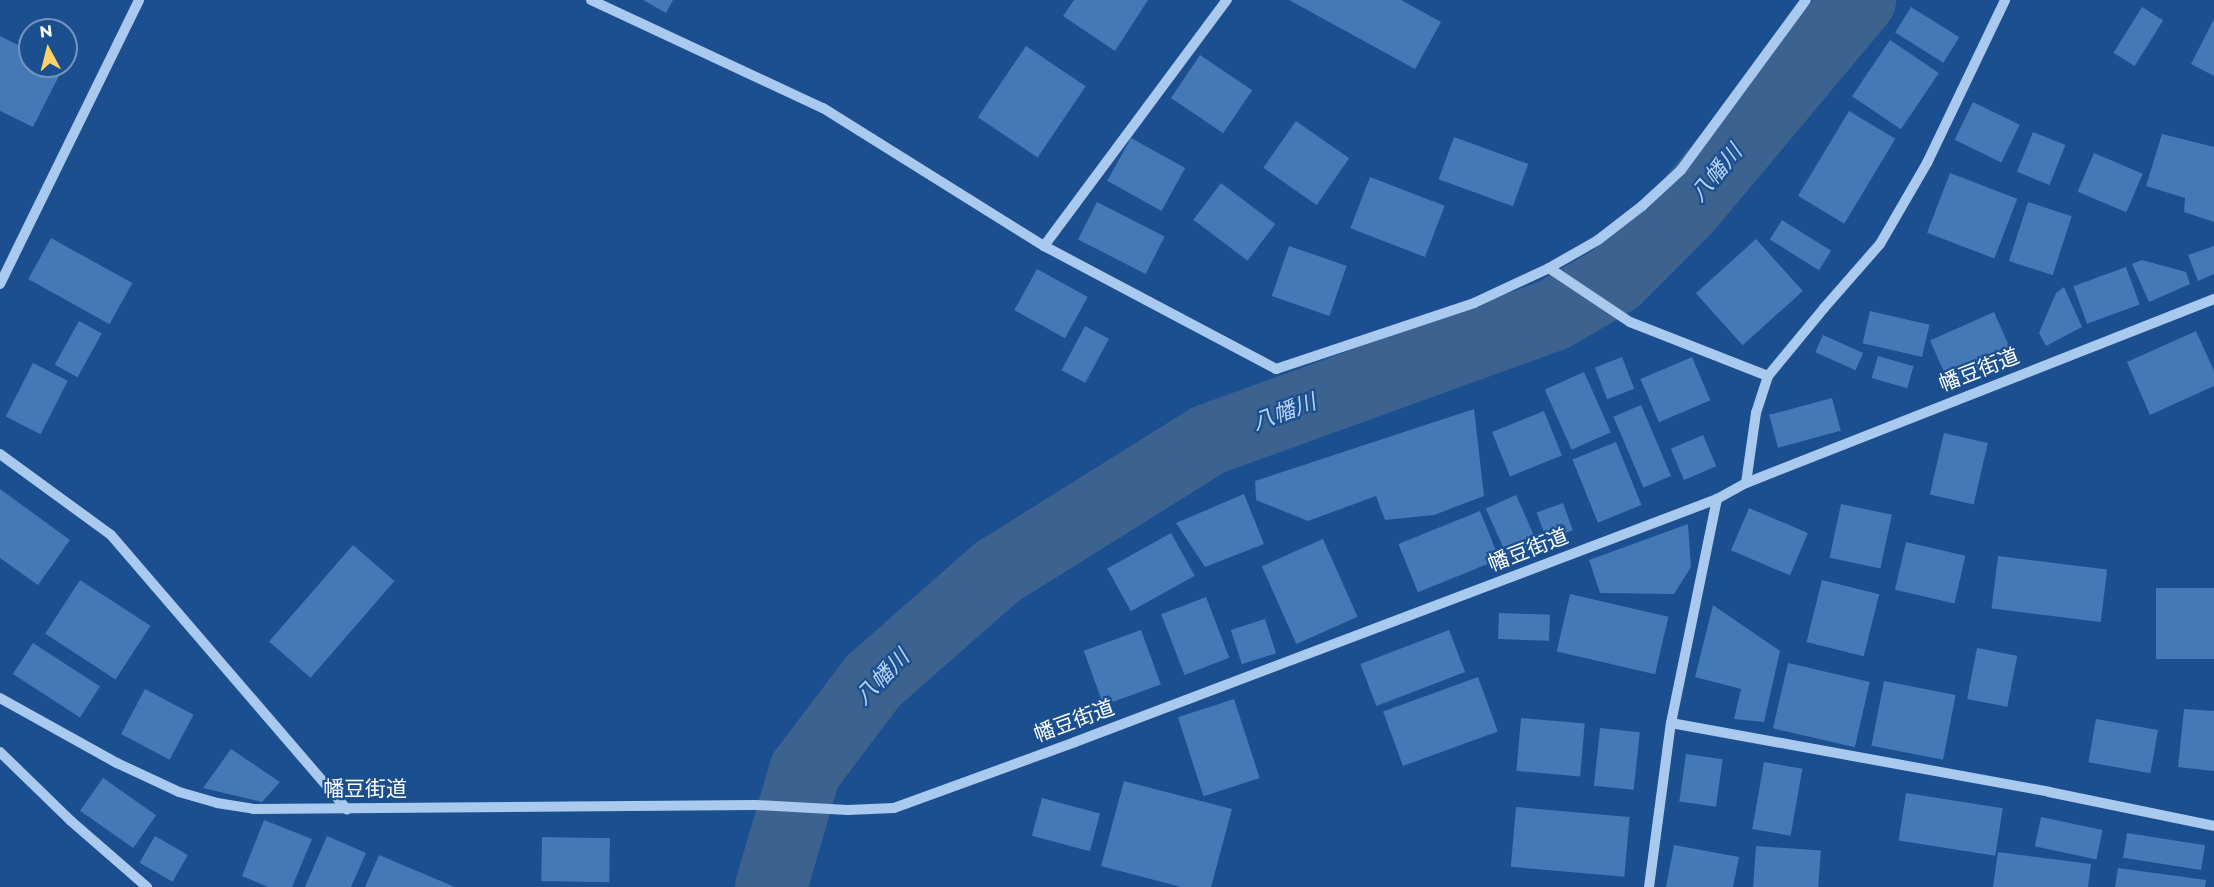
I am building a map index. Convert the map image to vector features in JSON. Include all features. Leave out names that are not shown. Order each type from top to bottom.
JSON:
[{"type":"street","points":[[0,284],[140,0]]},
{"type":"street","points":[[591,0],[823,108],[1044,246],[1276,369],[1474,303],[1550,270],[1598,240],[1642,206],[1681,170],[1806,0]]},
{"type":"street","points":[[1044,246],[1227,0]]},
{"type":"street","points":[[1746,483],[1756,413],[1768,376],[1880,244],[1927,163],[2004,0]]},
{"type":"street","points":[[1550,270],[1630,322],[1768,376]]},
{"type":"street","name":"幡豆街道","points":[[0,698],[117,763],[179,792],[217,803],[253,809],[756,805],[848,810],[894,808],[1075,742],[1717,499],[1746,483],[2214,299]]},
{"type":"street","points":[[0,454],[111,535],[347,809]]},
{"type":"street","points":[[1649,887],[1671,723],[1717,499]]},
{"type":"street","points":[[1671,723],[2049,792],[2214,826]]},
{"type":"street","points":[[0,752],[70,821],[147,887]]},
{"type":"building","points":[[643,0],[673,0],[666,13]]},
{"type":"building","points":[[1074,0],[1148,0],[1115,51],[1063,16]]},
{"type":"building","points":[[1289,0],[1401,0],[1441,22],[1415,69]]},
{"type":"building","points":[[1911,7],[1959,37],[1943,63],[1895,32]]},
{"type":"building","points":[[2142,7],[2163,20],[2135,66],[2113,53]]},
{"type":"building","points":[[2214,19],[2214,76],[2191,64]]},
{"type":"building","points":[[0,36],[18,45],[18,78],[58,78],[33,127],[0,111]]},
{"type":"building","points":[[1890,40],[1939,73],[1901,129],[1852,96]]},
{"type":"building","points":[[1026,46],[1086,86],[1038,158],[978,117]]},
{"type":"building","points":[[1200,55],[1252,90],[1223,133],[1171,98]]},
{"type":"building","points":[[1973,102],[2020,125],[2001,163],[1955,140]]},
{"type":"building","points":[[1849,111],[1895,139],[1844,224],[1798,196]]},
{"type":"building","points":[[1296,121],[1349,158],[1317,205],[1263,168]]},
{"type":"building","points":[[2033,132],[2065,145],[2049,185],[2017,172]]},
{"type":"building","points":[[2162,134],[2214,147],[2214,222],[2184,212],[2185,198],[2146,186]]},
{"type":"building","points":[[1454,137],[1528,164],[1513,206],[1439,179]]},
{"type":"building","points":[[1131,138],[1185,168],[1161,211],[1107,181]]},
{"type":"building","points":[[2094,153],[2143,174],[2126,212],[2078,192]]},
{"type":"building","points":[[1950,173],[2017,199],[1994,259],[1927,233]]},
{"type":"building","points":[[1370,177],[1445,206],[1425,257],[1350,228]]},
{"type":"building","points":[[1221,183],[1275,224],[1248,261],[1193,220]]},
{"type":"building","points":[[1097,202],[1165,237],[1146,274],[1078,239]]},
{"type":"building","points":[[2028,202],[2072,216],[2053,275],[2009,261]]},
{"type":"building","points":[[1782,220],[1831,251],[1819,270],[1770,240]]},
{"type":"building","points":[[51,238],[132,283],[110,324],[28,279]]},
{"type":"building","points":[[1756,239],[1803,291],[1743,345],[1696,293]]},
{"type":"building","points":[[1289,246],[1347,266],[1329,316],[1272,296]]},
{"type":"building","points":[[2214,246],[2214,274],[2198,281],[2188,255]]},
{"type":"building","points":[[2142,260],[2186,272],[2190,284],[2149,302],[2132,264]]},
{"type":"building","points":[[2126,267],[2140,305],[2087,324],[2073,286]]},
{"type":"building","points":[[1037,269],[1088,297],[1065,338],[1014,310]]},
{"type":"building","points":[[2064,287],[2082,327],[2046,346],[2039,333],[2056,293]]},
{"type":"building","points":[[1870,311],[1929,325],[1922,357],[1863,343]]},
{"type":"building","points":[[1994,312],[2013,355],[1949,383],[1930,340]]},
{"type":"building","points":[[79,321],[102,334],[77,377],[55,365]]},
{"type":"building","points":[[1085,326],[1109,339],[1085,383],[1062,370]]},
{"type":"building","points":[[2196,331],[2214,371],[2214,386],[2150,415],[2127,362]]},
{"type":"building","points":[[1823,335],[1863,353],[1855,370],[1815,352]]},
{"type":"building","points":[[1878,356],[1914,366],[1907,388],[1872,378]]},
{"type":"building","points":[[1622,357],[1634,389],[1607,399],[1595,367]]},
{"type":"building","points":[[1692,357],[1710,400],[1659,422],[1640,379]]},
{"type":"building","points":[[33,363],[68,381],[41,434],[6,416]]},
{"type":"building","points":[[1584,372],[1611,432],[1572,450],[1545,389]]},
{"type":"building","points":[[1832,398],[1841,431],[1778,448],[1769,415]]},
{"type":"building","points":[[1641,405],[1671,476],[1643,488],[1613,417]]},
{"type":"building","points":[[1474,409],[1484,496],[1434,515],[1385,520],[1376,496],[1308,521],[1256,500],[1255,481]]},
{"type":"building","points":[[1544,411],[1562,456],[1510,476],[1492,432]]},
{"type":"building","points":[[1944,433],[1988,443],[1974,505],[1930,494]]},
{"type":"building","points":[[1703,435],[1716,466],[1684,480],[1671,449]]},
{"type":"building","points":[[1616,442],[1641,505],[1598,523],[1572,460]]},
{"type":"building","points":[[0,489],[70,540],[38,585],[0,558]]},
{"type":"building","points":[[1244,494],[1264,544],[1205,567],[1176,523]]},
{"type":"building","points":[[1516,495],[1537,543],[1507,556],[1486,508]]},
{"type":"building","points":[[1563,503],[1573,530],[1547,540],[1537,513]]},
{"type":"building","points":[[1841,504],[1892,515],[1880,569],[1830,558]]},
{"type":"building","points":[[1749,508],[1808,533],[1790,575],[1731,550]]},
{"type":"building","points":[[1480,511],[1499,559],[1418,592],[1398,544]]},
{"type":"building","points":[[1688,524],[1691,567],[1674,594],[1600,593],[1589,560]]},
{"type":"building","points":[[1171,533],[1195,576],[1131,611],[1107,568]]},
{"type":"building","points":[[1323,539],[1358,617],[1296,644],[1262,566]]},
{"type":"building","points":[[1906,542],[1965,556],[1954,603],[1895,590]]},
{"type":"building","points":[[353,545],[395,581],[311,678],[269,642]]},
{"type":"building","points":[[1998,556],[2107,569],[2101,622],[1992,609]]},
{"type":"building","points":[[80,580],[150,626],[116,679],[45,634]]},
{"type":"building","points":[[1822,580],[1879,594],[1864,656],[1807,642]]},
{"type":"building","points":[[2156,588],[2214,588],[2214,659],[2156,659]]},
{"type":"building","points":[[1570,594],[1668,617],[1655,674],[1557,651]]},
{"type":"building","points":[[1206,597],[1229,658],[1184,675],[1161,614]]},
{"type":"building","points":[[1713,605],[1780,651],[1764,722],[1734,719],[1741,689],[1695,677]]},
{"type":"building","points":[[1499,613],[1550,615],[1549,641],[1498,639]]},
{"type":"building","points":[[1265,619],[1276,653],[1242,664],[1231,630]]},
{"type":"building","points":[[1141,630],[1161,685],[1104,705],[1084,651]]},
{"type":"building","points":[[1449,630],[1465,672],[1376,706],[1360,664]]},
{"type":"building","points":[[33,643],[100,687],[80,718],[13,674]]},
{"type":"building","points":[[1977,648],[2017,656],[2007,707],[1967,699]]},
{"type":"building","points":[[1788,663],[1870,682],[1855,747],[1773,728]]},
{"type":"building","points":[[1478,677],[1498,732],[1403,766],[1383,712]]},
{"type":"building","points":[[1884,681],[1956,695],[1943,760],[1871,746]]},
{"type":"building","points":[[145,689],[194,715],[170,760],[121,734]]},
{"type":"building","points":[[1234,699],[1260,778],[1204,796],[1178,717]]},
{"type":"building","points":[[2184,709],[2214,711],[2214,771],[2178,767]]},
{"type":"building","points":[[1521,718],[1585,724],[1580,776],[1516,771]]},
{"type":"building","points":[[2096,719],[2158,730],[2150,773],[2088,762]]},
{"type":"building","points":[[1600,728],[1640,732],[1634,790],[1594,786]]},
{"type":"building","points":[[231,749],[280,782],[262,802],[203,788]]},
{"type":"building","points":[[1686,754],[1723,759],[1716,807],[1679,802]]},
{"type":"building","points":[[1764,762],[1802,769],[1791,836],[1752,829]]},
{"type":"building","points":[[103,778],[156,815],[133,848],[80,811]]},
{"type":"building","points":[[1124,781],[1232,809],[1211,887],[1181,887],[1101,866]]},
{"type":"building","points":[[1906,793],[2003,808],[1995,856],[1898,840]]},
{"type":"building","points":[[1042,798],[1100,814],[1090,851],[1032,836]]},
{"type":"building","points":[[1516,807],[1630,817],[1624,877],[1511,867]]},
{"type":"building","points":[[2041,817],[2103,830],[2096,859],[2035,846]]},
{"type":"building","points":[[264,820],[312,839],[292,887],[268,887],[242,876]]},
{"type":"building","points":[[2127,833],[2205,845],[2201,870],[2123,858]]},
{"type":"building","points":[[155,836],[188,855],[172,882],[140,863]]},
{"type":"building","points":[[327,836],[366,853],[351,887],[305,887]]},
{"type":"building","points":[[542,837],[610,838],[609,882],[541,881]]},
{"type":"building","points":[[1674,845],[1739,857],[1733,887],[1666,887]]},
{"type":"building","points":[[1756,846],[1821,851],[1818,887],[1753,887]]},
{"type":"building","points":[[1998,852],[2091,864],[2088,887],[1993,887]]},
{"type":"building","points":[[379,855],[455,887],[365,887]]},
{"type":"building","points":[[2118,868],[2206,880],[2205,887],[2115,887]]},
{"type":"waterway","name":"八幡川","points":[[771,887],[805,771],[873,681],[997,572],[1208,440],[1553,315],[1615,279],[1687,207],[1860,0]]}]
